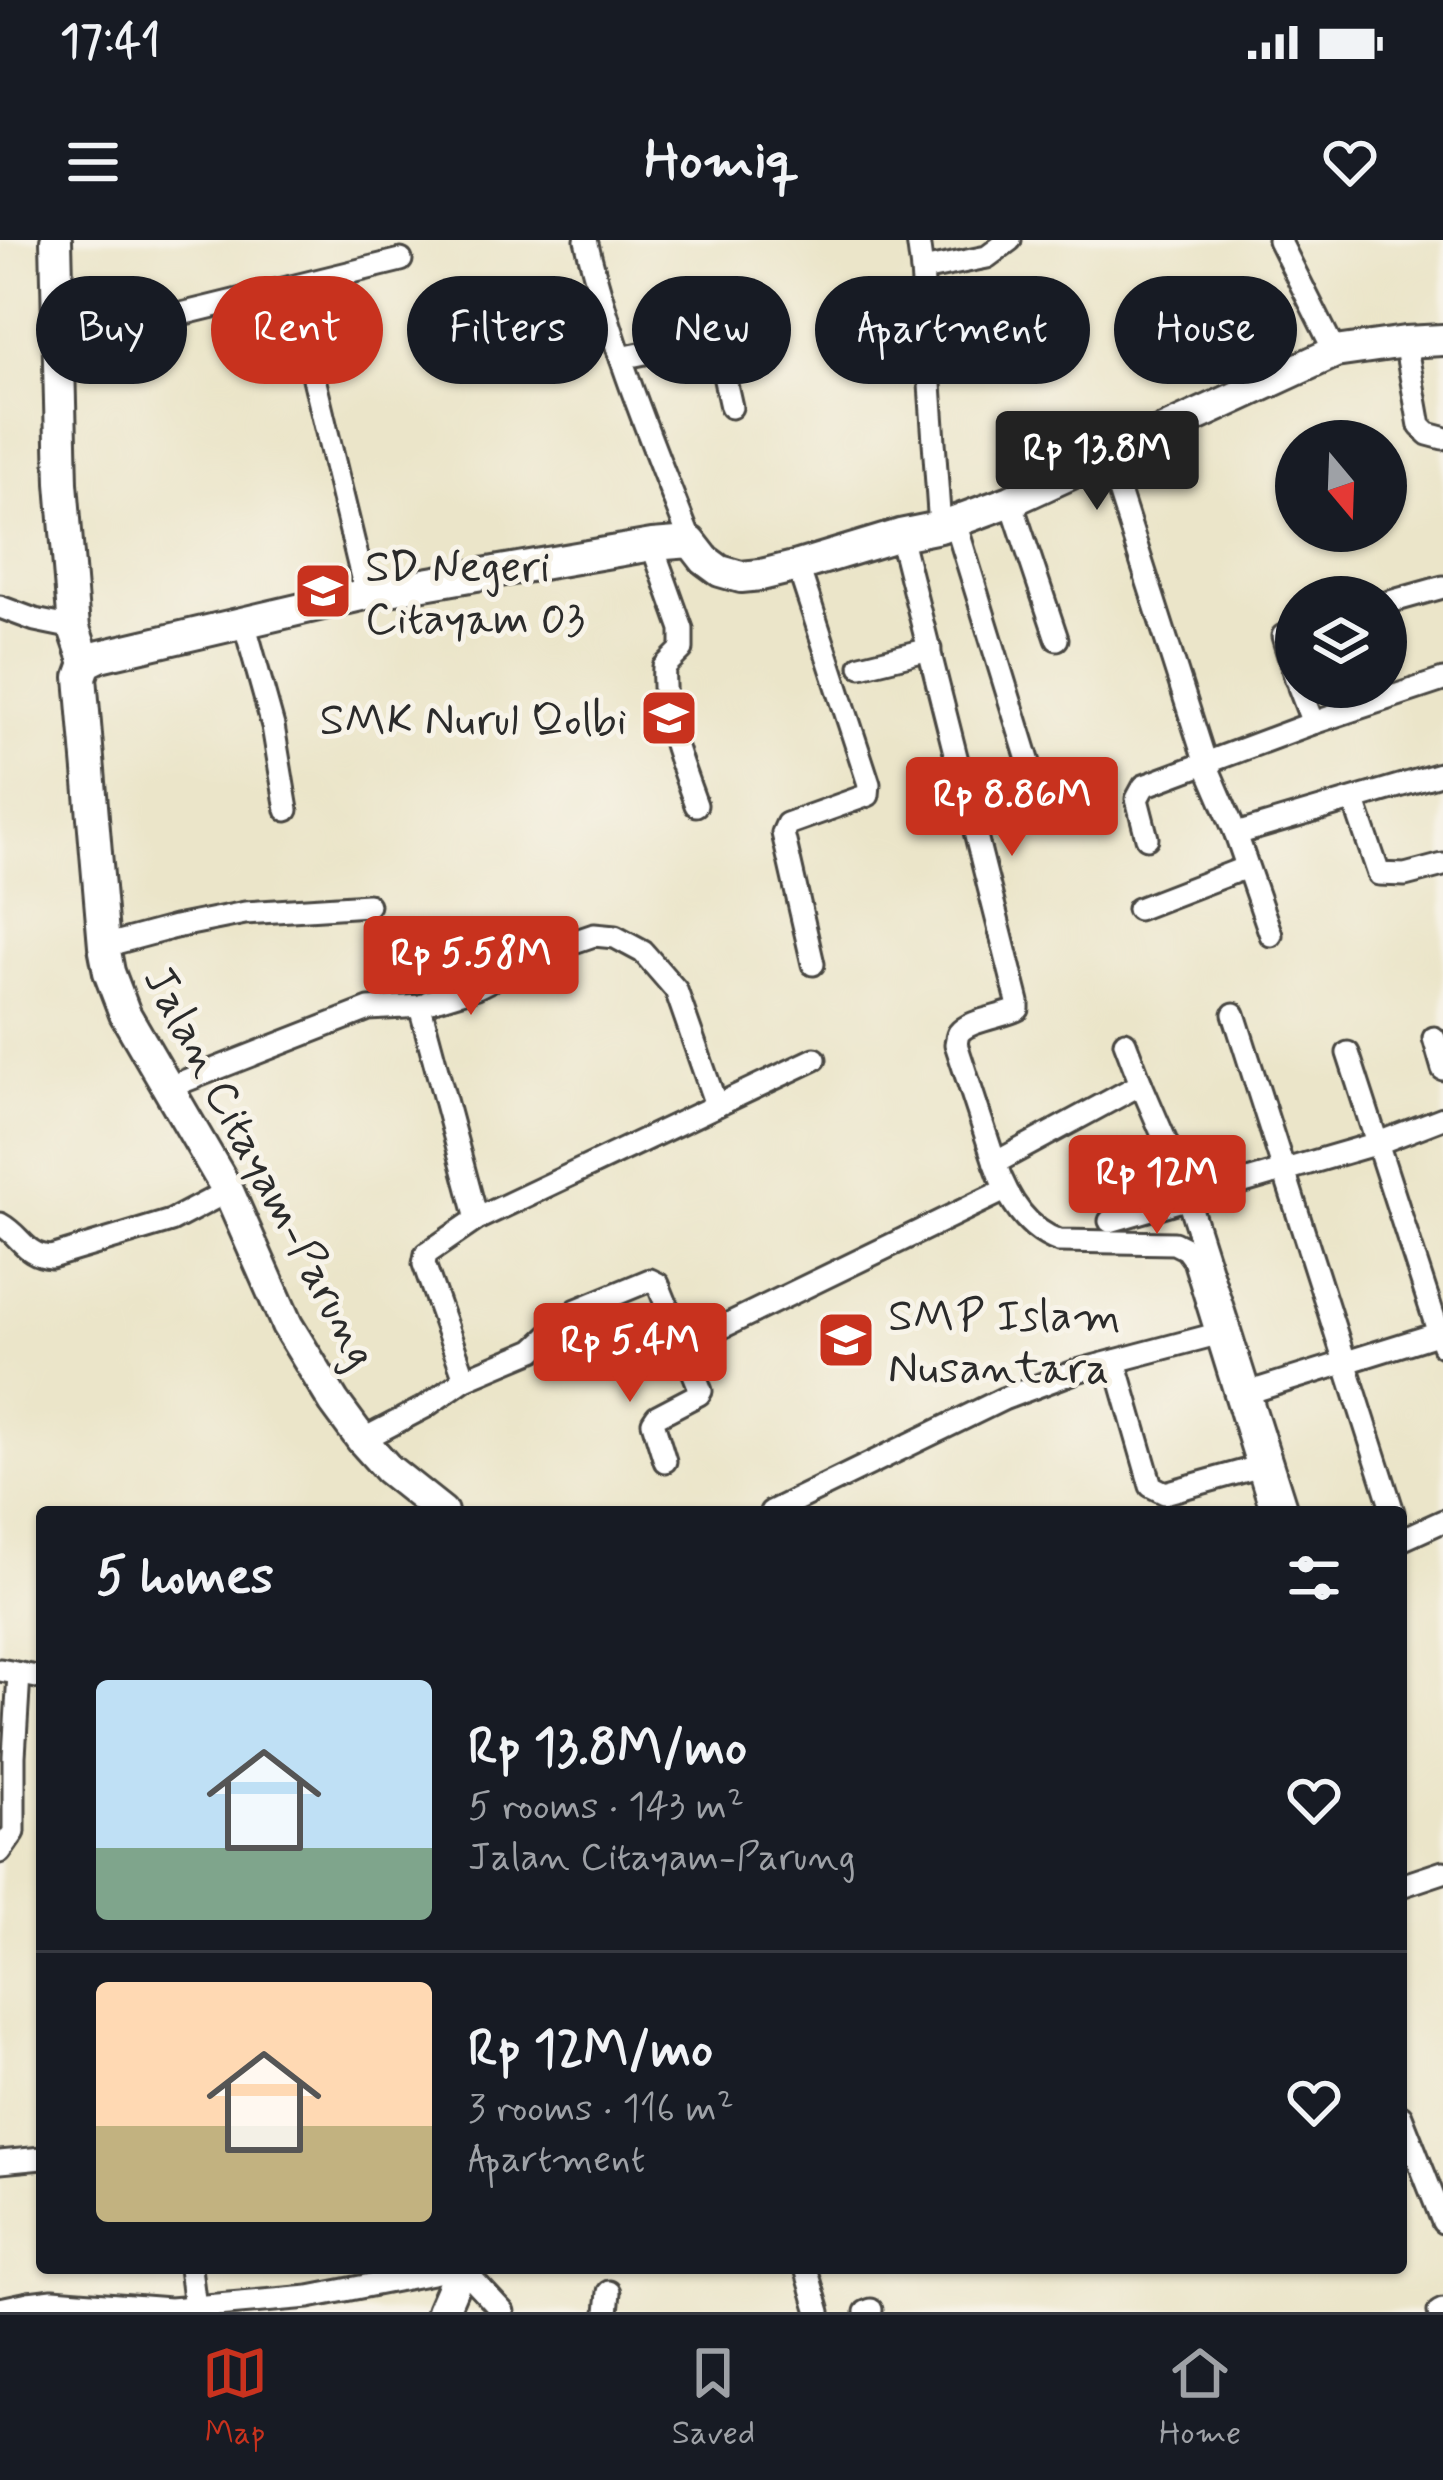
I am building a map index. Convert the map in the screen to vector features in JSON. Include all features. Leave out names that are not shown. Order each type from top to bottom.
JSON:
[{"type":"street","points":[[56,240],[57,276]]},
{"type":"street","points":[[586,240],[601,301],[691,542],[720,571],[741,577],[947,525],[1011,501],[1335,352],[1443,340]]},
{"type":"street","points":[[918,240],[947,525],[1033,776]]},
{"type":"street","points":[[922,269],[988,257],[1010,240]]},
{"type":"street","points":[[1279,240],[1335,352]]},
{"type":"street","points":[[336,276],[401,260]]},
{"type":"street","points":[[621,358],[712,339],[731,407]]},
{"type":"street","points":[[1405,342],[1420,426],[1443,438]]},
{"type":"street","points":[[59,384],[74,628],[86,663],[366,594],[691,542]]},
{"type":"street","points":[[315,384],[366,594]]},
{"type":"street","points":[[1108,457],[1206,764],[1271,935]]},
{"type":"street","points":[[1011,501],[1057,639]]},
{"type":"street","points":[[901,535],[1018,1002],[1013,1014],[960,1031],[956,1044],[1005,1190],[1028,1222],[1045,1236],[1174,1243],[1186,1249],[1194,1259],[1270,1506]]},
{"type":"street","points":[[652,545],[682,628],[682,649],[664,667],[663,690],[670,732],[696,805]]},
{"type":"street","points":[[798,566],[869,784],[868,795],[787,824],[783,833],[813,964]]},
{"type":"street","points":[[1407,598],[1443,587]]},
{"type":"street","points":[[0,607],[74,628]]},
{"type":"street","points":[[244,622],[272,726],[287,810]]},
{"type":"street","points":[[861,666],[931,649]]},
{"type":"street","name":"Jalan Citayam-Parung","points":[[86,663],[81,677],[104,946],[124,1014],[228,1191],[286,1325],[334,1402],[388,1469],[434,1506]]},
{"type":"street","points":[[1147,838],[1137,799],[1144,786],[1443,680]]},
{"type":"street","points":[[1307,708],[1312,723]]},
{"type":"street","points":[[1236,834],[1443,773]]},
{"type":"street","points":[[1354,801],[1379,874],[1394,877],[1443,865]]},
{"type":"street","points":[[1138,909],[1247,867]]},
{"type":"street","points":[[104,946],[245,913],[368,905]]},
{"type":"street","points":[[167,1088],[369,1009],[422,1006],[477,987],[554,949],[605,934],[643,952],[676,990],[716,1105]]},
{"type":"street","points":[[422,1006],[477,1219]]},
{"type":"street","points":[[1234,1013],[1391,1506]]},
{"type":"street","points":[[1433,1037],[1443,1070]]},
{"type":"street","points":[[1125,1042],[1184,1188],[1285,1506]]},
{"type":"street","points":[[1250,1392],[1442,1337],[1348,1053]]},
{"type":"street","points":[[464,1379],[423,1260],[429,1252],[477,1219],[815,1059]]},
{"type":"street","points":[[995,1163],[1141,1084]]},
{"type":"street","points":[[1078,1241],[1184,1188],[1284,1170],[1443,1118]]},
{"type":"street","points":[[683,1346],[1005,1190]]},
{"type":"street","points":[[0,1224],[31,1253],[51,1257],[171,1222],[228,1191]]},
{"type":"street","points":[[362,1440],[425,1407],[464,1379],[534,1350],[577,1310],[650,1280],[658,1284],[701,1390],[653,1422],[665,1461]]},
{"type":"street","points":[[783,1506],[1003,1399],[1077,1371],[1217,1334]]},
{"type":"street","points":[[1115,1360],[1151,1486],[1165,1493],[1258,1467]]},
{"type":"street","points":[[1407,1537],[1443,1521]]},
{"type":"street","points":[[0,1852],[14,1832],[9,1672]]},
{"type":"street","points":[[1407,1884],[1443,1872]]},
{"type":"street","points":[[1407,2131],[1443,2222]]},
{"type":"street","points":[[0,2162],[36,2159]]},
{"type":"street","points":[[191,2274],[195,2307]]},
{"type":"street","points":[[0,2309],[29,2308],[53,2300],[195,2307],[309,2297],[429,2274]]},
{"type":"street","points":[[442,2312],[458,2274]]},
{"type":"street","points":[[466,2274],[502,2312]]},
{"type":"street","points":[[808,2274],[819,2312]]},
{"type":"place","name":"SD Negeri Citayam 03","points":[[323,591]]},
{"type":"place","name":"SMK Nurul Qolbi","points":[[669,718]]},
{"type":"place","name":"SMP Islam Nusantara","points":[[846,1340]]}]
